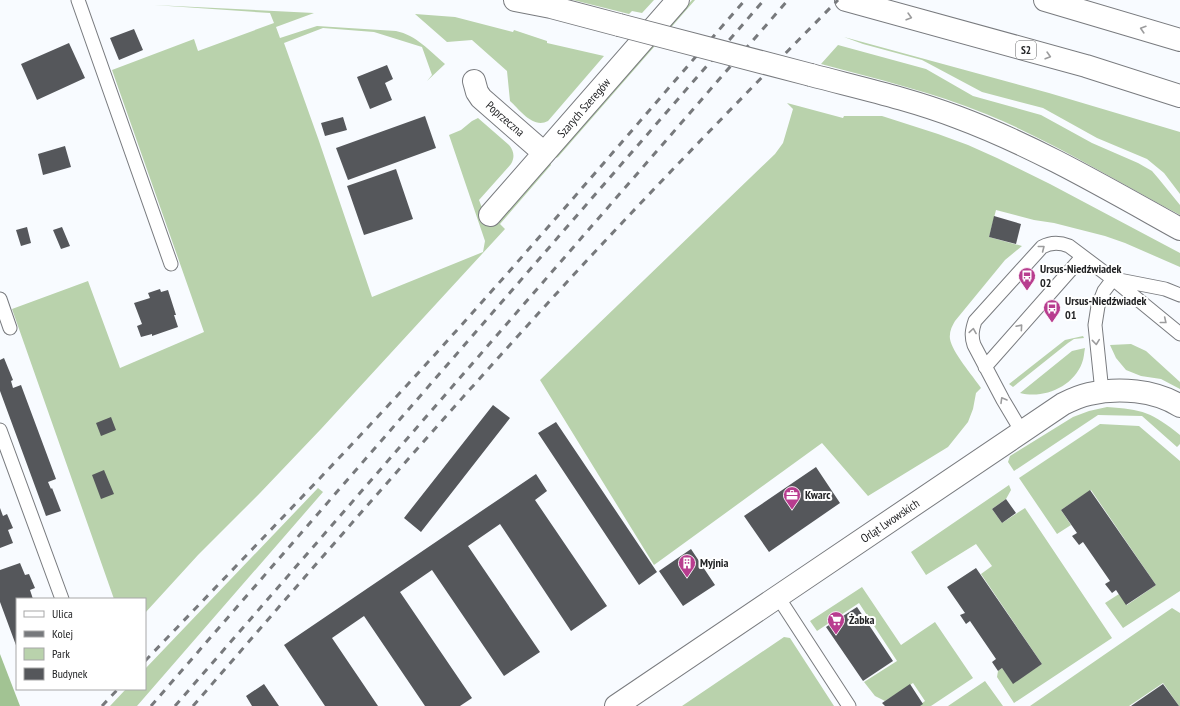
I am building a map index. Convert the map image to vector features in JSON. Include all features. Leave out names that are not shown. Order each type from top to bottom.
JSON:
[{"type":"main road","points":[[515,0],[551,7],[918,104],[980,126],[1032,149],[1180,229]]},
{"type":"main road","name":"Szarych Szeregów","points":[[490,215],[678,0]]},
{"type":"main road","name":"S2","points":[[846,0],[1086,66],[1180,96]]},
{"type":"main road","points":[[1045,0],[1180,40]]},
{"type":"main road","name":"Poprzeczna","points":[[474,81],[477,92],[481,98],[544,153]]},
{"type":"main road","name":"Orląt Lwowskich","points":[[616,706],[1063,404],[1090,394],[1127,391],[1143,392],[1170,400],[1180,406]]},
{"type":"lane","points":[[78,0],[171,264]]},
{"type":"lane","points":[[1022,432],[974,345],[972,330],[975,321],[1042,247],[1047,244],[1062,244],[1069,246],[1180,334]]},
{"type":"lane","points":[[985,367],[1082,256]]},
{"type":"lane","points":[[1112,279],[1165,289],[1180,295]]},
{"type":"lane","points":[[1102,392],[1095,325],[1098,306],[1104,291],[1112,279]]},
{"type":"lane","points":[[0,298],[10,328]]},
{"type":"lane","points":[[0,430],[62,598]]},
{"type":"lane","points":[[778,597],[849,706]]},
{"type":"green space","points":[[573,0],[654,0],[642,13],[632,11],[629,14]]},
{"type":"green space","points":[[692,0],[695,0],[558,157],[554,157]]},
{"type":"green space","points":[[154,5],[314,13],[276,27],[280,38],[317,26],[396,31],[416,40],[445,64],[427,81],[432,75],[422,47],[374,32],[323,28],[284,43],[372,297],[483,252],[485,241],[449,135],[461,130],[478,118],[509,145],[512,150],[513,156],[511,164],[479,200],[482,208],[550,163],[551,165],[500,224],[505,229],[321,429],[198,555],[146,612],[146,598],[114,598],[12,309],[88,281],[120,368],[204,332],[112,70],[194,39],[198,51],[274,23],[270,13]]},
{"type":"green space","points":[[415,14],[455,17],[513,32],[514,30],[547,41],[547,43],[604,56],[548,121],[537,123],[522,113],[510,101],[507,71],[472,40],[447,42]]},
{"type":"green space","points":[[844,37],[1049,93],[1180,132],[1180,194],[1164,173],[1147,159],[1097,138],[1043,108],[982,92],[922,60],[863,44]]},
{"type":"green space","points":[[838,45],[926,69],[973,96],[1041,115],[1092,143],[1138,163],[1152,171],[1180,205],[1180,215],[1060,149],[986,114],[925,92],[821,64]]},
{"type":"green space","points":[[787,103],[843,118],[844,116],[882,116],[968,145],[1050,184],[1180,253],[1180,267],[1105,236],[996,210],[989,237],[1022,246],[1005,260],[955,321],[951,329],[950,339],[955,350],[963,364],[981,388],[976,393],[973,409],[968,422],[948,447],[868,496],[822,443],[654,565],[540,380],[775,154],[783,143],[793,109]]},
{"type":"green space","points":[[1083,336],[1084,338],[1074,339],[1068,343],[1013,387],[1009,384],[1065,340]]},
{"type":"green space","points":[[1131,344],[1146,351],[1180,382],[1180,389],[1161,379],[1141,376],[1126,370],[1116,358],[1110,345]]},
{"type":"green space","points":[[1085,348],[1083,361],[1078,371],[1065,385],[1039,394],[1020,393],[1072,351]]},
{"type":"green space","points":[[1107,407],[1129,409],[1154,417],[1180,435],[1180,444],[1177,447],[1142,416],[1098,415],[1014,471],[1008,462],[1010,456],[1073,417],[1089,411]]},
{"type":"green space","points":[[1100,424],[1139,426],[1180,461],[1180,591],[1123,628],[1105,603],[1119,594],[1127,605],[1156,585],[1091,490],[1061,510],[1071,525],[1057,534],[1019,478]]},
{"type":"green space","points":[[1009,485],[1011,490],[1006,499],[992,509],[1002,523],[1025,508],[1112,638],[1014,703],[997,677],[998,671],[1002,668],[1013,683],[1042,664],[981,574],[992,566],[976,544],[926,575],[911,552]]},
{"type":"green space","points":[[318,488],[323,492],[137,706],[110,706],[125,690],[146,690],[146,668]]},
{"type":"green space","points":[[862,587],[901,645],[935,622],[973,678],[931,706],[918,706],[925,701],[913,683],[885,701],[875,696],[864,682],[897,661],[859,603],[817,631],[810,621]]},
{"type":"green space","points":[[1172,608],[1180,613],[1180,706],[1163,683],[1129,706],[1030,706]]},
{"type":"green space","points":[[784,637],[790,638],[834,706],[682,706]]},
{"type":"green space","points":[[0,654],[20,706],[0,706]]},
{"type":"green space","points":[[985,681],[1003,706],[948,706]]},
{"type":"building","points":[[134,29],[143,50],[119,60],[110,38]]},
{"type":"building","points":[[69,43],[85,78],[37,100],[21,64]]},
{"type":"building","points":[[387,65],[393,79],[385,83],[392,100],[370,109],[357,77]]},
{"type":"building","points":[[425,116],[436,148],[348,180],[336,148]]},
{"type":"building","points":[[343,117],[347,130],[325,136],[321,123]]},
{"type":"building","points":[[65,146],[71,167],[43,175],[38,154]]},
{"type":"building","points":[[396,169],[413,219],[364,235],[347,186]]},
{"type":"building","points":[[994,216],[1021,224],[1016,244],[989,237]]},
{"type":"building","points":[[27,227],[31,243],[21,246],[16,230]]},
{"type":"building","points":[[62,227],[70,246],[61,249],[53,230]]},
{"type":"building","points":[[160,289],[161,292],[168,290],[176,315],[174,315],[178,327],[152,336],[152,334],[141,337],[137,326],[142,324],[134,303],[150,298],[148,293]]},
{"type":"building","points":[[4,358],[13,380],[11,381],[13,388],[21,385],[56,479],[48,482],[61,511],[46,516],[0,391],[0,360]]},
{"type":"building","points":[[493,405],[510,418],[421,532],[404,518]]},
{"type":"building","points":[[111,417],[116,430],[101,436],[96,423]]},
{"type":"building","points":[[556,422],[657,572],[639,585],[538,433]]},
{"type":"building","name":"Kwarc","points":[[816,467],[840,503],[769,552],[744,516]]},
{"type":"building","points":[[104,470],[114,494],[101,499],[92,475]]},
{"type":"building","points":[[536,474],[547,491],[535,500],[607,606],[571,631],[500,524],[468,546],[540,652],[504,676],[432,570],[400,592],[472,698],[460,706],[425,706],[364,616],[332,638],[378,706],[325,706],[284,645]]},
{"type":"building","points":[[1090,490],[1156,585],[1126,605],[1116,590],[1112,593],[1105,584],[1110,581],[1083,542],[1079,545],[1072,536],[1077,533],[1061,510]]},
{"type":"building","points":[[1006,499],[1016,513],[1002,523],[992,509]]},
{"type":"building","points":[[0,508],[3,516],[7,514],[13,528],[8,530],[13,543],[0,548]]},
{"type":"building","name":"Myjnia","points":[[691,549],[715,585],[683,606],[659,571]]},
{"type":"building","points":[[20,563],[25,575],[29,574],[35,588],[30,590],[33,598],[16,598],[16,645],[0,602],[0,570]]},
{"type":"building","points":[[976,568],[1042,664],[1013,684],[1002,668],[998,671],[992,662],[996,659],[970,621],[966,624],[960,615],[965,613],[947,587]]},
{"type":"building","points":[[857,607],[893,661],[863,681],[826,627]]},
{"type":"building","points":[[264,684],[279,706],[252,706],[246,696]]},
{"type":"building","points":[[910,684],[923,704],[920,706],[885,706],[882,703]]},
{"type":"building","points":[[1163,684],[1179,706],[1131,706]]},
{"type":"railway","points":[[146,660],[318,481],[420,371],[543,233],[745,0]]},
{"type":"railway","points":[[151,706],[764,0]]},
{"type":"railway","points":[[175,706],[788,0]]},
{"type":"railway","points":[[193,706],[540,311],[683,159],[838,0]]},
{"type":"railway","points":[[102,706],[117,690]]},
{"type":"place","name":"Ursus-Niedźwiadek 02","points":[[1027,291]]},
{"type":"place","name":"Ursus-Niedźwiadek 01","points":[[1052,323]]},
{"type":"place","name":"Kwarc","points":[[792,510]]},
{"type":"place","name":"Myjnia","points":[[687,578]]},
{"type":"place","name":"Żabka","points":[[836,635]]}]
